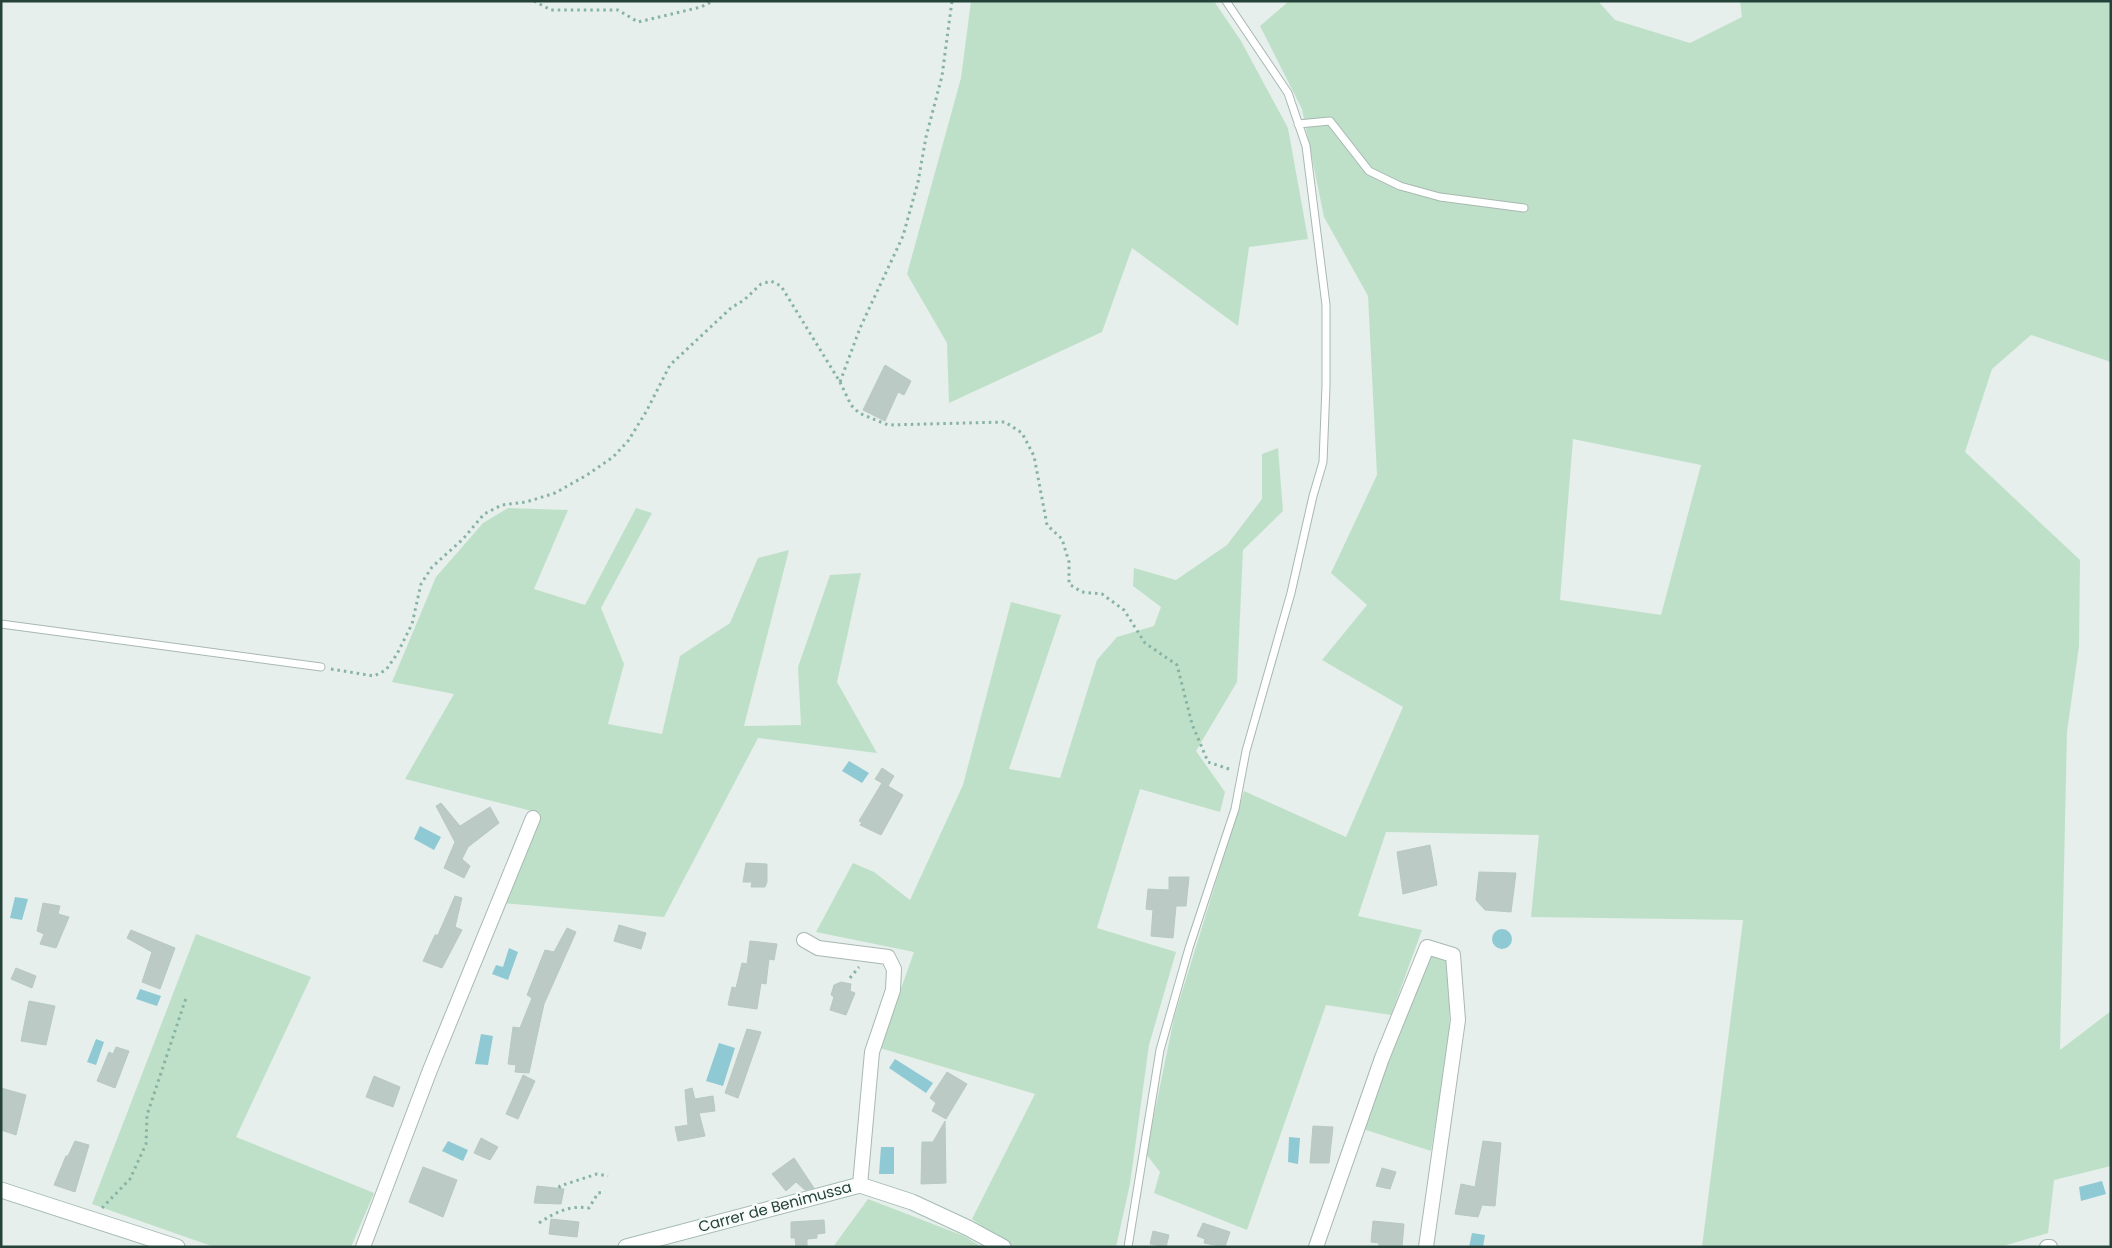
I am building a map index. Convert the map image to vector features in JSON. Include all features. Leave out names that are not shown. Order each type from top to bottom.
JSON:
[{"type":"street","points":[[363,1247],[430,1070],[533,818]]},
{"type":"street","points":[[804,940],[818,948],[888,957],[894,969],[893,990],[872,1052],[860,1185]]},
{"type":"street","points":[[1316,1247],[1382,1058],[1427,947],[1453,955],[1458,1020],[1426,1247]]},
{"type":"street","name":"Carrer de Benimussa","points":[[626,1247],[860,1185],[868,1186],[912,1202],[968,1228],[1003,1247]]},
{"type":"street","points":[[1,1190],[177,1247]]},
{"type":"lane","points":[[1128,1247],[1160,1050],[1189,948],[1235,809],[1246,751],[1291,593],[1313,496],[1323,462],[1326,386],[1326,305],[1306,146],[1288,93],[1226,1]]},
{"type":"lane","points":[[1298,124],[1330,120],[1369,171],[1400,186],[1440,197],[1524,208]]},
{"type":"lane","points":[[1,624],[321,667]]},
{"type":"path","points":[[534,1],[551,10],[618,10],[638,22],[701,7],[713,1]]},
{"type":"path","points":[[840,382],[860,328],[903,236],[918,182],[926,137],[942,76],[952,1]]},
{"type":"path","points":[[321,667],[374,676],[386,670],[397,654],[412,624],[422,584],[432,567],[463,539],[484,514],[502,505],[526,502],[555,493],[587,475],[613,457],[628,441],[646,412],[670,365],[731,308],[761,284],[771,281],[781,286],[840,382],[851,405],[858,413],[888,425],[899,426],[1005,422],[1022,433],[1034,456],[1048,525],[1062,539],[1069,562],[1069,584],[1082,592],[1102,594],[1124,610],[1145,643],[1177,665],[1192,724],[1208,762],[1242,774]]},
{"type":"path","points":[[91,1219],[130,1179],[146,1144],[147,1115],[186,998]]},
{"type":"path","points":[[558,1188],[598,1174],[608,1176]]},
{"type":"path","points":[[539,1223],[557,1211],[576,1206],[589,1208],[598,1193],[605,1192]]},
{"type":"green space","points":[[971,1],[1214,1],[1241,41],[1288,128],[1308,239],[1249,247],[1238,326],[1132,248],[1102,332],[949,403],[947,343],[907,274],[961,78]]},
{"type":"green space","points":[[1289,1],[1598,1],[1615,20],[1690,43],[1742,17],[1740,1],[2111,1],[2111,365],[2108,361],[2031,335],[1992,369],[1965,452],[2080,560],[2079,646],[2067,732],[2060,1050],[2111,1011],[2111,1166],[2054,1180],[2048,1233],[2000,1247],[1702,1247],[1743,920],[1531,917],[1539,835],[1386,832],[1358,916],[1422,930],[1391,1015],[1326,1005],[1247,1230],[1154,1193],[1160,1172],[1146,1154],[1174,1018],[1244,791],[1346,837],[1403,707],[1322,660],[1367,605],[1331,573],[1377,475],[1368,296],[1324,217],[1302,109],[1260,26]],"holes":[[[1573,439],[1701,465],[1661,615],[1560,600]]]},
{"type":"green space","points":[[1278,448],[1283,511],[1243,550],[1237,682],[1196,751],[1225,792],[1220,812],[1140,789],[1097,928],[1176,952],[1149,1045],[1130,1184],[1116,1247],[1011,1247],[972,1219],[1035,1094],[880,1048],[914,952],[816,932],[853,863],[874,872],[910,900],[963,785],[1011,602],[1061,615],[1009,769],[1060,778],[1097,660],[1117,637],[1154,626],[1161,607],[1133,586],[1134,568],[1176,580],[1227,545],[1262,499],[1262,454]]},
{"type":"green space","points":[[508,508],[568,510],[534,589],[585,605],[636,508],[652,513],[601,608],[624,664],[608,724],[662,734],[680,656],[730,623],[758,558],[789,550],[744,726],[801,725],[798,667],[830,575],[861,573],[837,682],[877,753],[758,738],[664,917],[501,903],[540,813],[405,779],[454,694],[392,682],[436,577],[483,523]]},
{"type":"green space","points":[[196,934],[311,977],[236,1137],[374,1193],[351,1247],[214,1247],[92,1204]]},
{"type":"green space","points":[[1430,954],[1451,960],[1449,1041],[1431,1151],[1363,1129]]},
{"type":"green space","points":[[868,1199],[964,1236],[982,1247],[833,1247]]},
{"type":"water","points":[[849,761],[869,773],[862,783],[842,771]]},
{"type":"water","points":[[420,826],[441,837],[434,850],[414,839]]},
{"type":"water","points":[[15,897],[28,899],[22,920],[10,918]]},
{"type":"water","points":[[1502,929],[1509,932],[1512,939],[1509,946],[1502,949],[1495,946],[1492,939],[1495,932]]},
{"type":"water","points":[[509,948],[518,952],[508,980],[492,974],[496,965],[503,967]]},
{"type":"water","points":[[140,989],[161,996],[157,1006],[136,999]]},
{"type":"water","points":[[481,1034],[493,1036],[488,1065],[475,1064]]},
{"type":"water","points":[[96,1039],[104,1042],[96,1065],[87,1062]]},
{"type":"water","points":[[719,1043],[735,1048],[723,1086],[706,1081]]},
{"type":"water","points":[[895,1059],[933,1083],[926,1093],[889,1068]]},
{"type":"water","points":[[1289,1137],[1300,1138],[1298,1164],[1288,1162]]},
{"type":"water","points":[[448,1141],[468,1150],[463,1161],[442,1151]]},
{"type":"water","points":[[881,1147],[894,1147],[894,1174],[879,1174]]},
{"type":"water","points":[[2102,1181],[2106,1194],[2081,1201],[2079,1187]]},
{"type":"water","points":[[1472,1233],[1485,1235],[1483,1247],[1469,1247]]},
{"type":"building","points":[[885,365],[911,381],[904,395],[898,392],[885,421],[863,410]]},
{"type":"building","points":[[882,768],[894,776],[888,786],[903,795],[881,835],[860,825],[862,823],[859,821],[882,783],[875,779]]},
{"type":"building","points":[[441,803],[460,826],[490,807],[499,823],[468,847],[462,859],[470,866],[464,878],[444,868],[455,842],[436,806]]},
{"type":"building","points":[[1430,845],[1437,885],[1403,894],[1397,852]]},
{"type":"building","points":[[746,863],[767,864],[767,882],[765,887],[751,887],[752,882],[743,882]]},
{"type":"building","points":[[1479,872],[1516,873],[1511,912],[1485,910],[1476,900]]},
{"type":"building","points":[[1169,877],[1189,877],[1186,906],[1176,906],[1173,938],[1151,936],[1153,910],[1146,909],[1148,889],[1169,890]]},
{"type":"building","points":[[455,896],[462,898],[455,927],[462,930],[442,968],[423,961],[435,935],[438,935]]},
{"type":"building","points":[[43,903],[60,906],[58,914],[69,917],[56,948],[40,944],[44,934],[37,931]]},
{"type":"building","points":[[619,925],[646,933],[641,949],[614,941]]},
{"type":"building","points":[[567,928],[576,932],[544,1004],[529,1073],[515,1072],[516,1065],[508,1064],[513,1027],[520,1028],[532,998],[527,995],[545,950],[554,952]]},
{"type":"building","points":[[131,930],[175,948],[160,989],[142,982],[152,952],[127,938]]},
{"type":"building","points":[[750,941],[777,944],[774,960],[769,959],[766,984],[761,983],[757,1009],[728,1005],[732,987],[736,988],[742,963],[747,964]]},
{"type":"building","points":[[16,968],[36,976],[32,988],[11,979]]},
{"type":"building","points":[[841,982],[851,984],[850,991],[855,993],[846,1015],[830,1010],[834,997],[831,995],[834,985]]},
{"type":"building","points":[[29,1001],[55,1006],[46,1045],[21,1041]]},
{"type":"building","points":[[747,1029],[761,1032],[738,1098],[725,1093]]},
{"type":"building","points":[[116,1047],[129,1051],[115,1088],[97,1081],[109,1052],[113,1054]]},
{"type":"building","points":[[947,1072],[967,1084],[946,1119],[932,1111],[936,1103],[930,1098]]},
{"type":"building","points":[[523,1075],[535,1081],[518,1119],[506,1114]]},
{"type":"building","points":[[374,1076],[400,1087],[393,1107],[366,1097]]},
{"type":"building","points":[[1,1088],[26,1095],[16,1135],[1,1130]]},
{"type":"building","points":[[692,1088],[695,1099],[713,1096],[715,1111],[699,1113],[705,1136],[678,1141],[675,1127],[688,1125],[685,1090]]},
{"type":"building","points":[[945,1121],[946,1183],[921,1184],[922,1142],[933,1142]]},
{"type":"building","points":[[1313,1126],[1333,1127],[1329,1163],[1310,1163]]},
{"type":"building","points":[[481,1138],[498,1147],[490,1160],[474,1153]]},
{"type":"building","points":[[75,1141],[89,1145],[75,1192],[54,1185],[66,1156],[68,1156]]},
{"type":"building","points":[[1483,1141],[1501,1143],[1495,1206],[1482,1205],[1478,1217],[1455,1214],[1461,1184],[1475,1187]]},
{"type":"building","points":[[794,1158],[814,1188],[805,1190],[796,1182],[786,1191],[772,1174]]},
{"type":"building","points":[[423,1167],[457,1180],[443,1217],[409,1202]]},
{"type":"building","points":[[1382,1168],[1396,1172],[1390,1189],[1376,1186]]},
{"type":"building","points":[[537,1186],[564,1189],[561,1204],[534,1203]]},
{"type":"building","points":[[551,1219],[579,1222],[577,1237],[549,1234]]},
{"type":"building","points":[[824,1220],[825,1233],[817,1234],[817,1238],[807,1239],[807,1247],[796,1247],[795,1238],[791,1238],[791,1222]]},
{"type":"building","points":[[1373,1221],[1404,1224],[1402,1247],[1379,1247],[1379,1243],[1371,1242]]},
{"type":"building","points":[[1203,1223],[1230,1232],[1225,1247],[1204,1243],[1205,1239],[1197,1236]]},
{"type":"building","points":[[1153,1231],[1169,1235],[1166,1247],[1150,1244]]}]
